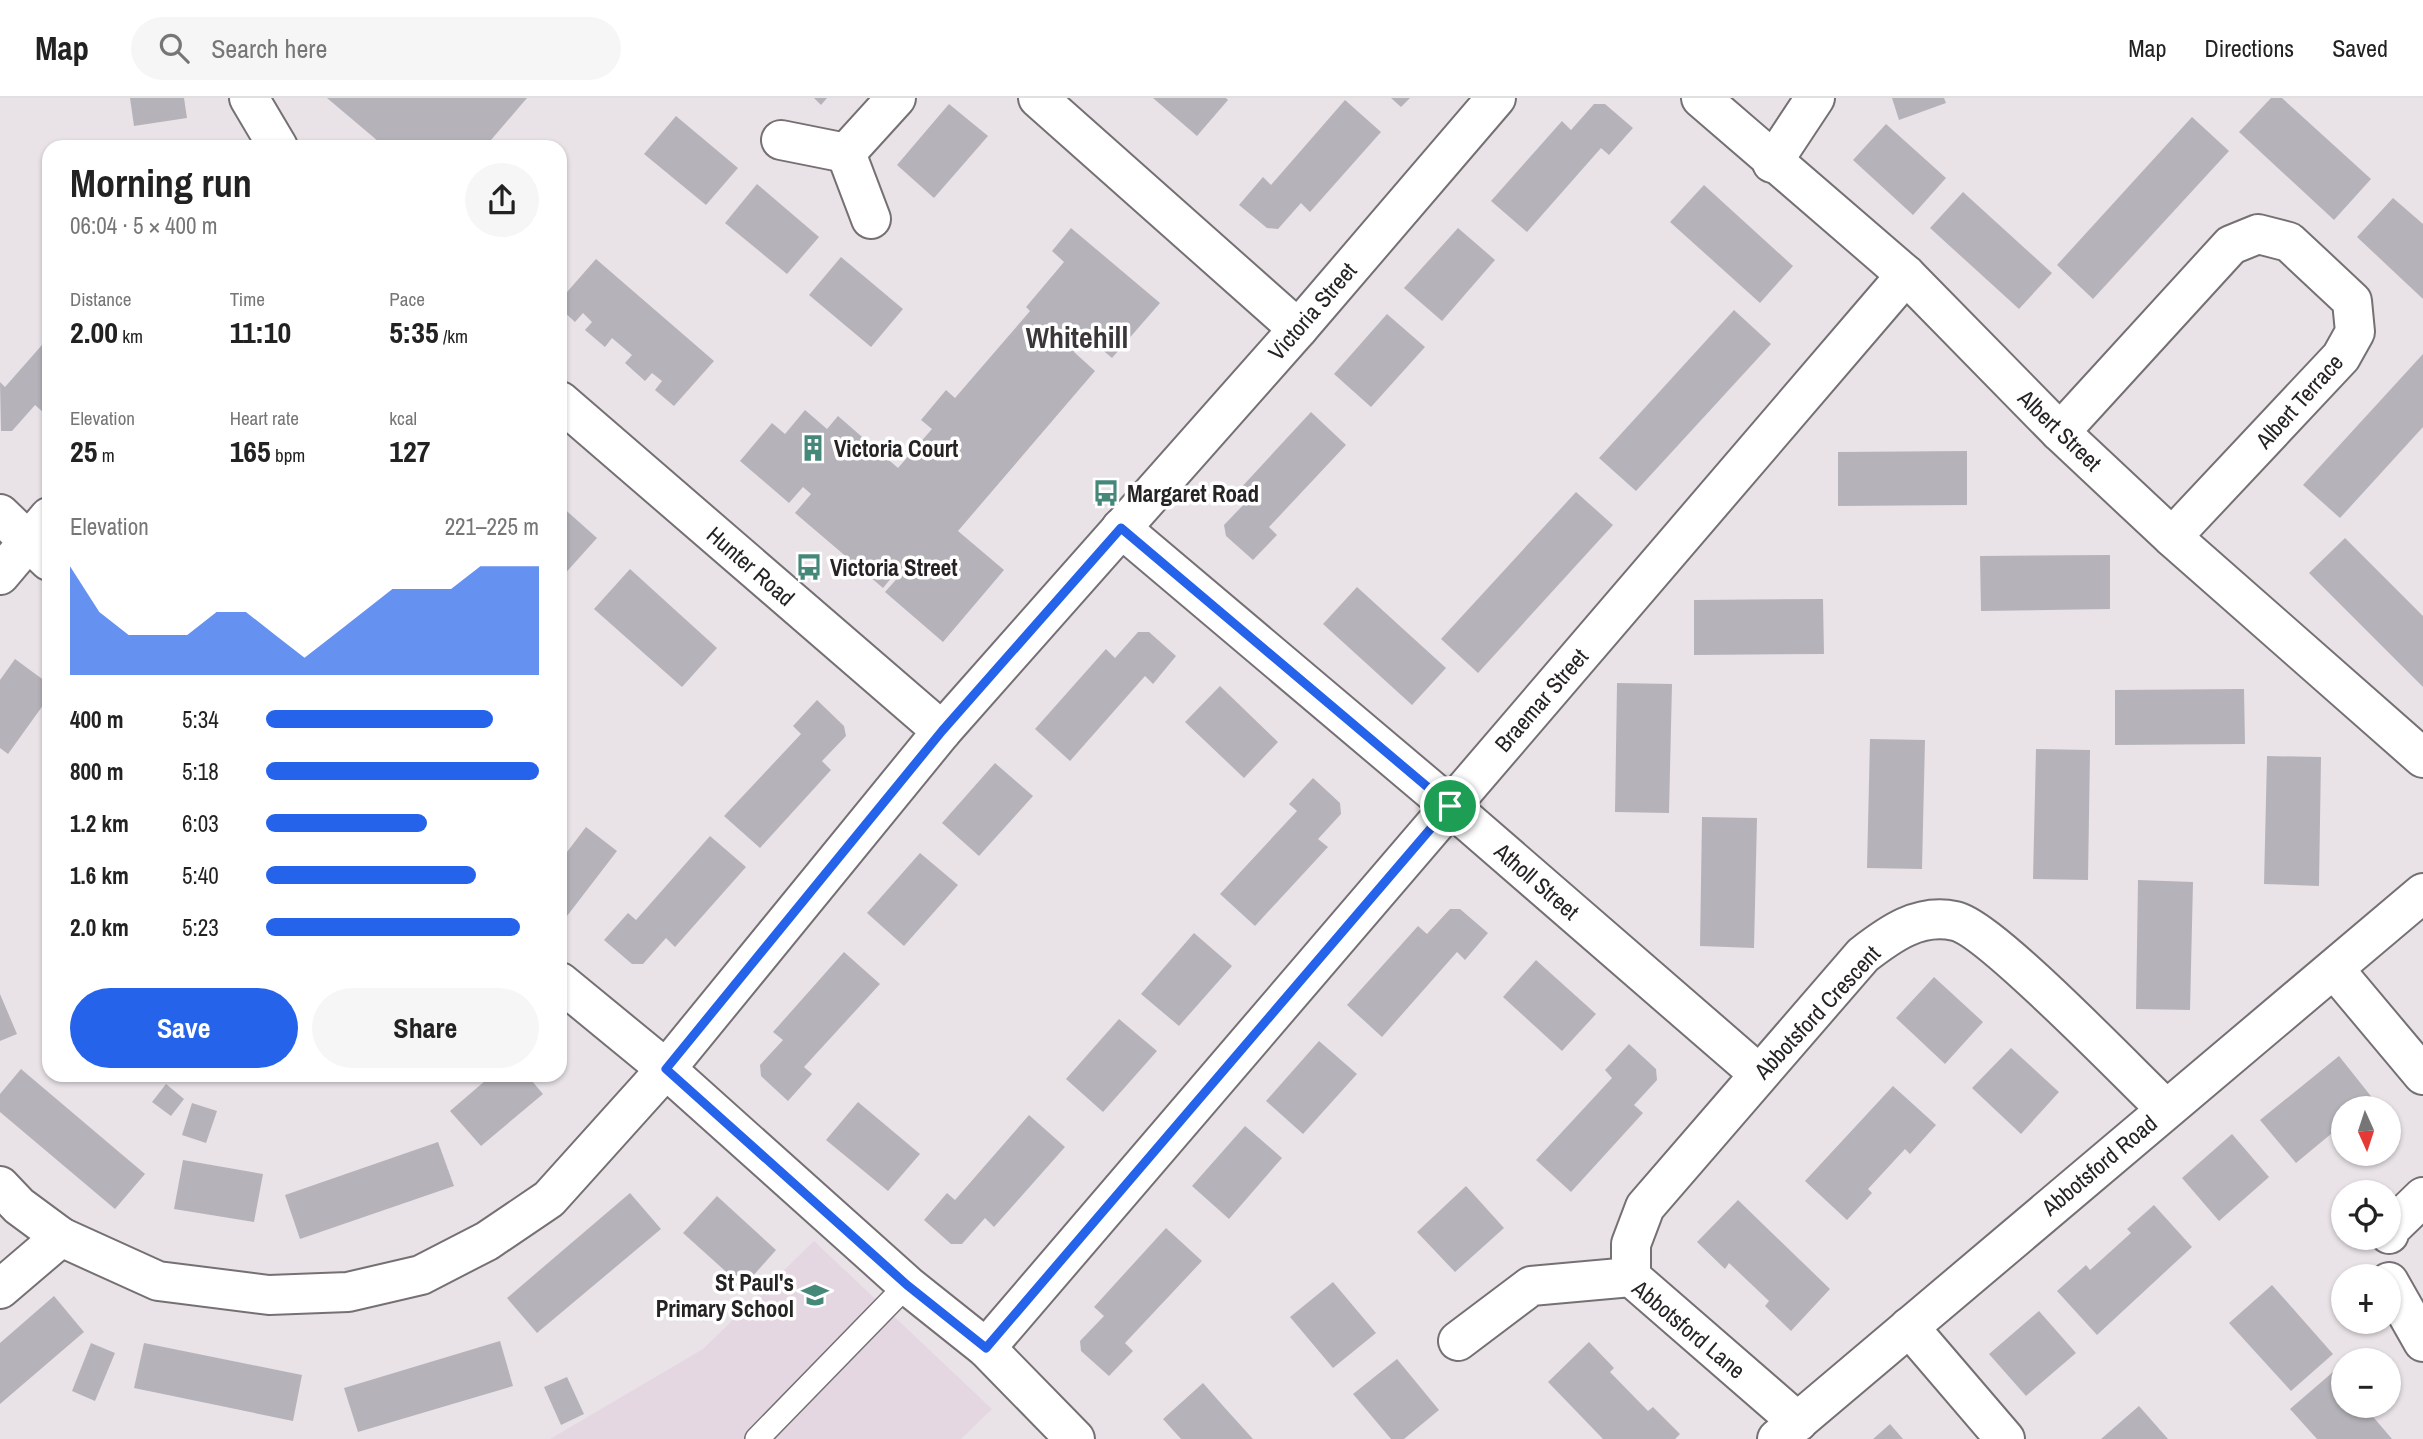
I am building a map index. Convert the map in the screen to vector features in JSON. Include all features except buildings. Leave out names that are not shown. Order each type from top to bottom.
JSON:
[{"type":"street","points":[[249,98],[274,140]]},
{"type":"street","points":[[846,153],[896,98]]},
{"type":"street","points":[[1038,98],[1298,329]]},
{"type":"street","name":"Victoria Street","points":[[0,1186],[19,1206],[61,1237],[158,1281],[269,1295],[348,1292],[421,1275],[487,1241],[549,1199],[666,1069],[942,731],[1298,329],[1496,98]]},
{"type":"street","name":"Albert Street","points":[[1701,98],[1772,163],[1906,275],[2060,432],[2172,537],[2423,758]]},
{"type":"street","points":[[1772,163],[1815,98]]},
{"type":"street","points":[[781,140],[846,153]]},
{"type":"street","points":[[846,153],[871,219]]},
{"type":"street","name":"Albert Terrace","points":[[2060,432],[2231,244],[2258,234],[2289,242],[2352,301],[2356,332],[2341,357],[2172,537]]},
{"type":"street","name":"Braemar Street","points":[[986,1348],[1906,275]]},
{"type":"street","name":"Hunter Road","points":[[567,407],[942,731]]},
{"type":"street","points":[[0,514],[42,540],[0,575]]},
{"type":"street","name":"Atholl Street","points":[[1121,528],[1450,806],[1759,1074]]},
{"type":"street","name":"Abbotsford Road","points":[[1787,1430],[2423,893]]},
{"type":"street","name":"Abbotsford Crescent","points":[[1631,1277],[1631,1244],[1645,1207],[1863,955],[1891,933],[1927,919],[1957,921],[1993,944],[2166,1109]]},
{"type":"street","points":[[2334,970],[2423,1075]]},
{"type":"street","points":[[567,988],[666,1069],[907,1285],[986,1348],[1075,1439]]},
{"type":"street","points":[[2401,1218],[2423,1197]]},
{"type":"street","points":[[0,1289],[61,1237]]},
{"type":"street","name":"Abbotsford Lane","points":[[1458,1341],[1531,1286],[1631,1277],[1787,1430]]},
{"type":"street","points":[[2401,1303],[2423,1342]]},
{"type":"street","points":[[1909,1327],[2005,1439]]},
{"type":"lane","points":[[757,1439],[907,1285]]},
{"type":"shaded area","name":"St Paul's Primary School","points":[[814,1241],[992,1409],[961,1439],[550,1439],[703,1349]]},
{"type":"place","name":"Victoria Court","points":[[813,448]]},
{"type":"place","name":"Margaret Road","points":[[1106,493]]},
{"type":"place","name":"Victoria Street","points":[[809,567]]},
{"type":"place","name":"St Paul's Primary School","points":[[815,1295]]},
{"type":"district","name":"Whitehill","points":[[1077,337]]},
{"type":"route","points":[[1121,528],[1450,806],[986,1348],[907,1285],[666,1069],[942,731],[1121,528]]}]
